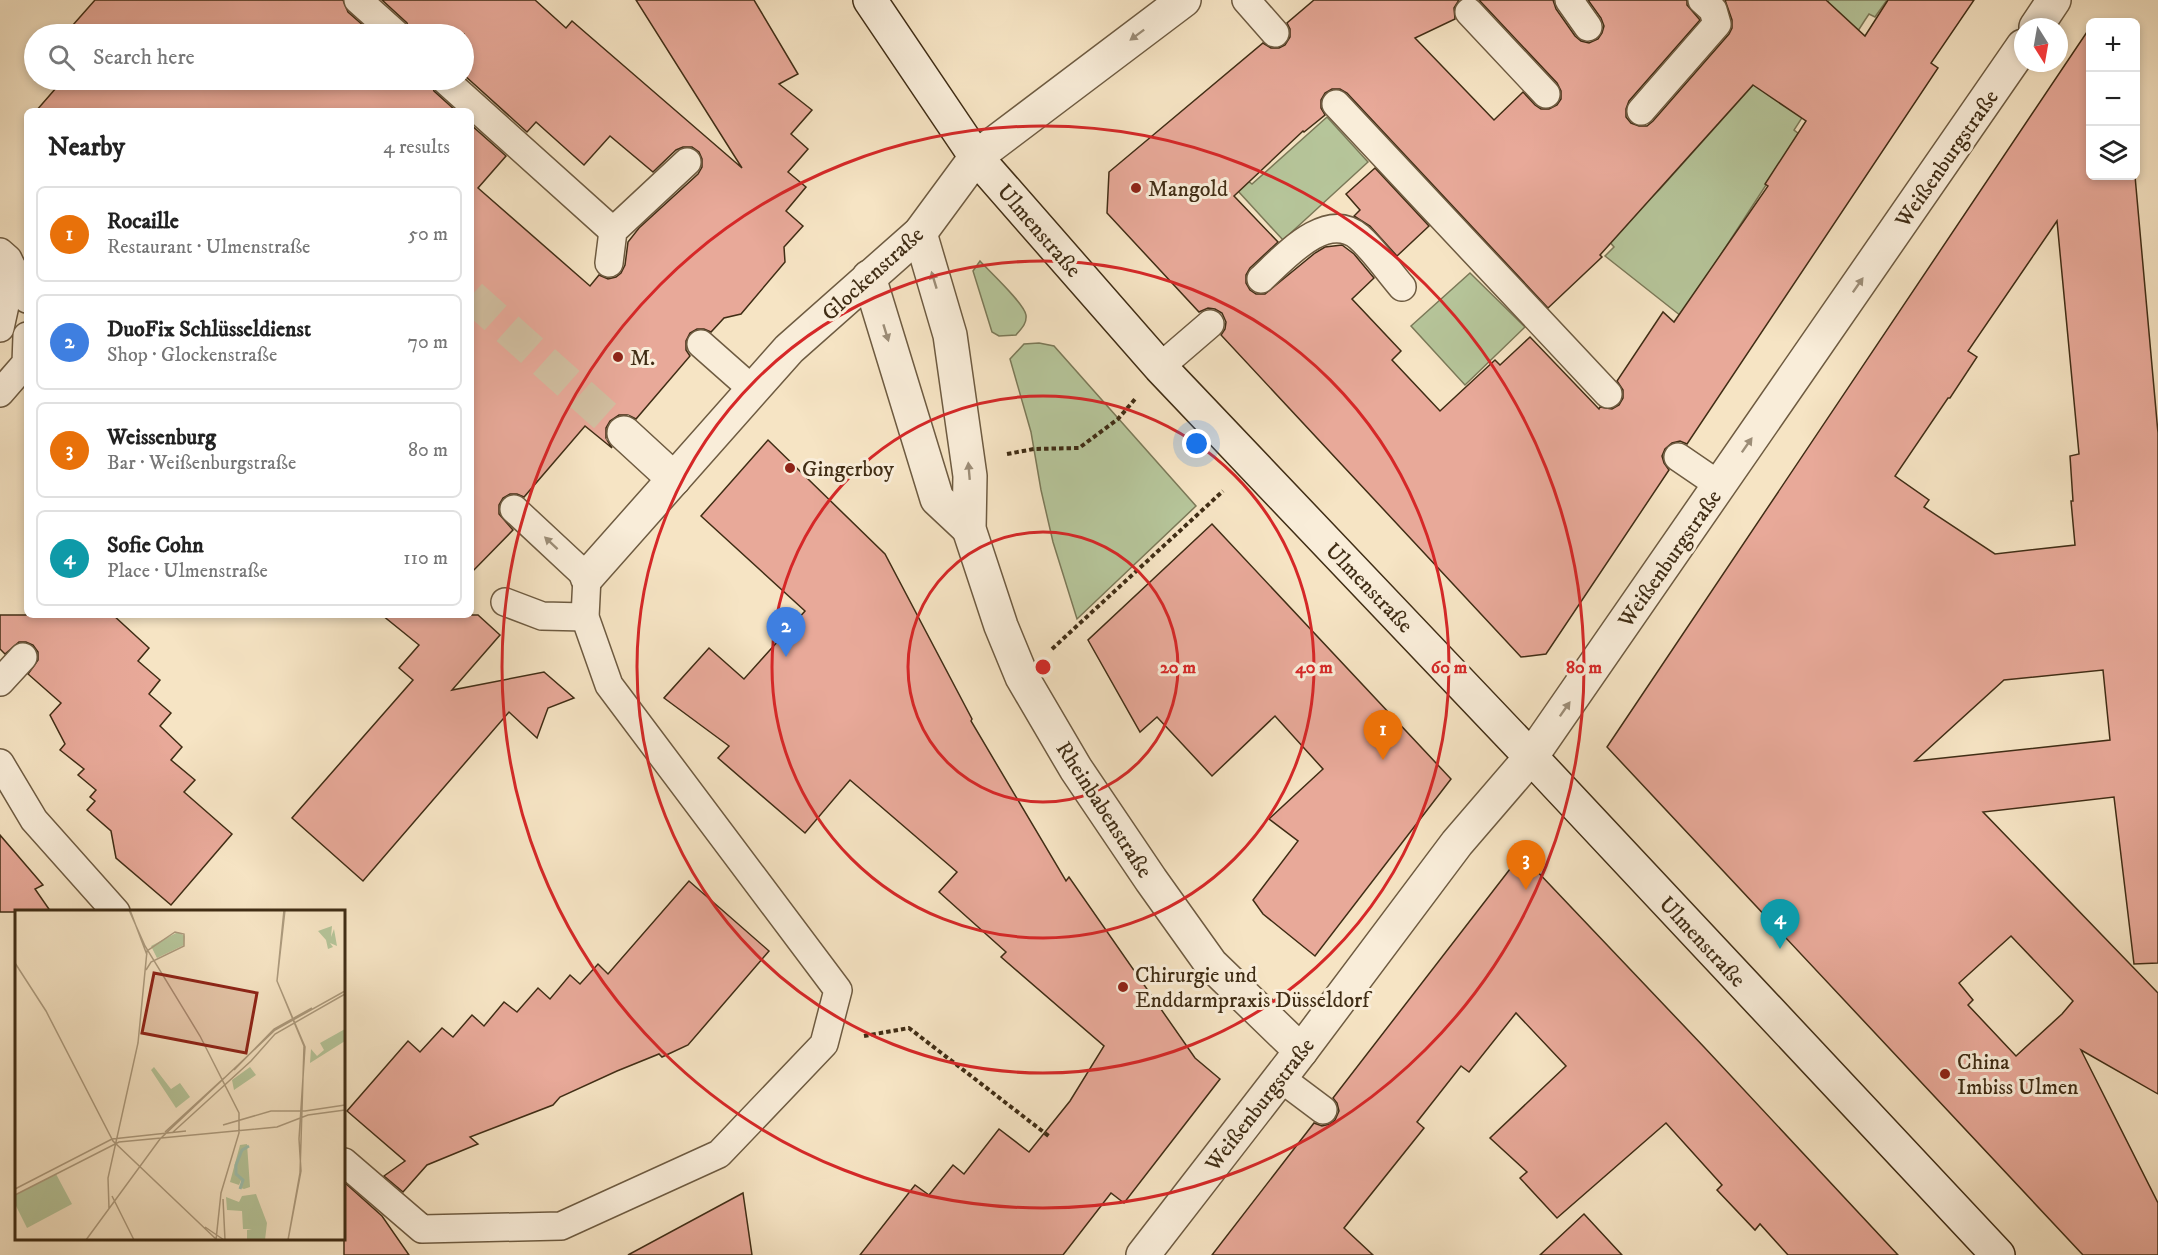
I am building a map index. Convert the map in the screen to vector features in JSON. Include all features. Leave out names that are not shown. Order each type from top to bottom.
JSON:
[{"type":"street","name":"Ulmenstraße","points":[[870,0],[976,157],[1160,367],[1531,757],[1998,1255]]},
{"type":"street","name":"Glockenstraße","points":[[588,577],[789,349],[920,233],[976,157],[1184,0]]},
{"type":"street","points":[[2042,18],[2055,0]]},
{"type":"street","name":"Weißenburgstraße","points":[[1143,1255],[1301,1051],[1457,843],[1531,757],[2014,59]]},
{"type":"street","name":"Rheinbabenstraße","points":[[920,233],[950,335],[970,476],[969,529],[998,617],[1022,677],[1076,769],[1211,964],[1301,1051]]},
{"type":"street","name":"Rheinbabenstraße","points":[[868,277],[937,499],[969,529]]},
{"type":"street","points":[[624,433],[674,479]]},
{"type":"lane","points":[[358,0],[385,24]]},
{"type":"lane","points":[[1246,0],[1275,33]]},
{"type":"lane","points":[[1569,0],[1588,27]]},
{"type":"lane","points":[[1641,111],[1717,24],[1713,10],[1702,0]]},
{"type":"lane","points":[[1469,12],[1546,94]]},
{"type":"lane","points":[[457,90],[613,231]]},
{"type":"lane","points":[[1336,104],[1608,394]]},
{"type":"lane","points":[[609,263],[613,231],[687,162]]},
{"type":"lane","points":[[1261,279],[1311,235],[1338,227],[1358,236],[1402,287]]},
{"type":"lane","points":[[7,261],[24,293]]},
{"type":"lane","points":[[0,328],[7,261]]},
{"type":"lane","points":[[1160,367],[1210,324]]},
{"type":"lane","points":[[701,344],[753,390]]},
{"type":"lane","points":[[0,393],[24,365]]},
{"type":"lane","points":[[1678,457],[1719,485]]},
{"type":"lane","points":[[345,1163],[422,1229],[561,1226],[719,1154],[824,1044],[838,990],[609,685],[585,617],[588,577],[514,510]]},
{"type":"lane","points":[[505,602],[542,616],[585,617]]},
{"type":"lane","points":[[0,682],[23,657]]},
{"type":"lane","points":[[0,763],[34,820],[114,910]]},
{"type":"lane","points":[[1279,1077],[1323,1110]]},
{"type":"path","points":[[968,462],[1034,449],[1079,448],[1118,419],[1160,367]]},
{"type":"path","points":[[1022,677],[1252,464]]},
{"type":"path","points":[[909,1028],[1050,1137]]},
{"type":"green space","points":[[1829,0],[1887,0],[1875,17],[1869,14],[1865,20],[1794,130],[1799,134],[1681,316],[1605,256],[1614,247],[1608,240],[1660,189]]},
{"type":"green space","points":[[1327,117],[1368,162],[1283,240],[1238,191],[1248,181],[1252,184]]},
{"type":"green space","points":[[980,261],[1024,310],[1026,321],[1016,335],[999,336],[992,332],[973,271]]},
{"type":"green space","points":[[1470,273],[1525,327],[1465,385],[1411,326]]},
{"type":"green space","points":[[1039,343],[1054,346],[1196,506],[1077,619],[1053,542],[1031,432],[1010,359],[1024,344]]},
{"type":"building","points":[[95,0],[343,0],[348,12],[362,24],[74,24]]},
{"type":"building","points":[[382,0],[535,0],[566,28],[572,21],[742,168],[636,0],[754,0],[798,74],[779,84],[812,110],[791,134],[808,149],[788,172],[806,187],[786,211],[803,226],[784,247],[785,262],[741,314],[724,318],[711,332],[697,329],[690,333],[686,341],[686,350],[690,356],[636,419],[628,415],[619,415],[610,421],[606,428],[606,438],[612,448],[585,426],[524,497],[510,494],[503,498],[499,505],[499,514],[513,530],[474,570],[474,128],[506,156],[478,188],[590,286],[599,275],[608,279],[621,273],[625,265],[628,242],[639,228],[698,174],[702,167],[702,159],[699,152],[692,147],[683,147],[676,150],[653,172],[610,136],[584,165],[536,122],[527,132],[474,84],[474,24],[407,23]]},
{"type":"building","points":[[1314,0],[1459,0],[1454,8],[1455,19],[1415,38],[1494,120],[1523,92],[1541,109],[1549,109],[1557,105],[1561,99],[1561,91],[1557,83],[1479,0],[1553,0],[1556,9],[1575,36],[1589,43],[1598,39],[1604,26],[1588,0],[1687,0],[1687,5],[1700,20],[1629,101],[1626,109],[1626,117],[1631,123],[1647,126],[1729,34],[1732,20],[1725,0],[1826,0],[1865,36],[1888,0],[1974,0],[1931,63],[1938,68],[1687,444],[1680,441],[1672,443],[1665,449],[1662,456],[1669,470],[1546,654],[1521,657],[1221,335],[1226,322],[1222,313],[1208,308],[1199,312],[1107,213],[1109,172],[1263,43],[1271,48],[1285,45],[1290,37],[1287,23]],"holes":[[[1753,85],[1806,121],[1765,184],[1768,186],[1674,322],[1663,312],[1617,381],[1623,390],[1623,398],[1619,405],[1612,409],[1600,407],[1599,409],[1530,337],[1500,365],[1495,360],[1440,411],[1392,360],[1401,351],[1352,299],[1374,278],[1354,254],[1342,245],[1325,247],[1315,253],[1265,294],[1256,294],[1246,283],[1246,275],[1250,268],[1278,242],[1234,196],[1303,131],[1325,115],[1321,108],[1321,100],[1325,93],[1332,89],[1340,89],[1347,93],[1548,308],[1602,257],[1600,255]]]},
{"type":"building","points":[[2086,33],[2086,180],[2135,180],[2158,433],[2158,963],[2134,964],[2114,797],[1983,812],[2158,993],[2158,1094],[2081,1050],[2158,1203],[2158,1255],[2083,1255],[1607,747],[2060,72],[2068,72],[2068,60]],"holes":[[[2057,221],[2079,454],[2070,456],[2075,545],[1995,554],[1924,507],[1929,500],[1895,476],[1977,357],[1968,351]],[[2103,670],[2110,740],[1915,761],[2004,680]],[[2011,936],[2073,1001],[2016,1056],[1968,1005],[1973,1000],[1959,983]]]},
{"type":"building","points":[[54,90],[434,90],[453,108],[39,108]]},
{"type":"building","points":[[1375,168],[1429,226],[1397,256],[1370,226],[1354,216],[1360,210],[1346,194]]},
{"type":"building","points":[[768,440],[885,554],[972,719],[971,721],[1066,881],[1069,877],[1195,1058],[1220,1079],[1124,1203],[1111,1193],[1063,1255],[860,1255],[915,1185],[929,1195],[953,1165],[964,1174],[999,1129],[1029,1152],[1070,1101],[1104,1046],[1001,957],[1006,952],[939,892],[957,872],[850,780],[805,833],[718,758],[729,746],[664,698],[709,648],[744,679],[805,611],[701,516]]},
{"type":"building","points":[[1212,524],[1451,779],[1315,956],[1263,914],[1253,900],[1298,841],[1269,819],[1323,769],[1275,716],[1212,776],[1157,717],[1140,732],[1088,640]]},
{"type":"building","points":[[0,615],[24,615],[24,618],[116,618],[149,648],[138,661],[160,680],[149,694],[171,713],[160,726],[182,747],[171,760],[195,780],[184,792],[232,834],[171,905],[116,858],[111,831],[87,810],[95,801],[90,797],[96,790],[78,775],[84,769],[60,750],[65,744],[50,715],[61,703],[28,674],[38,660],[38,652],[33,645],[26,642],[19,642],[5,654],[0,649]]},
{"type":"building","points":[[474,615],[478,615],[500,635],[452,690],[544,672],[574,698],[548,708],[537,738],[509,712],[363,881],[292,818],[413,680],[399,668],[419,645],[386,618],[474,618]]},
{"type":"building","points":[[0,835],[43,885],[35,889],[50,910],[0,912]]},
{"type":"building","points":[[1533,867],[1898,1255],[1788,1255],[1760,1224],[1755,1230],[1717,1190],[1722,1185],[1666,1123],[1557,1218],[1520,1178],[1527,1172],[1490,1138],[1566,1066],[1516,1013],[1469,1072],[1461,1066],[1417,1122],[1424,1128],[1344,1228],[1373,1255],[1212,1255],[1314,1123],[1322,1126],[1335,1120],[1339,1111],[1333,1098],[1510,869]]},
{"type":"building","points":[[689,881],[769,951],[688,1045],[662,1057],[659,1054],[617,1071],[560,1097],[553,1105],[470,1137],[478,1144],[427,1165],[403,1192],[384,1176],[405,1161],[347,1111],[408,1041],[420,1052],[442,1028],[453,1037],[472,1015],[484,1026],[504,1002],[517,1012],[538,988],[550,999],[570,975],[580,984],[598,964],[608,974]]},
{"type":"building","points":[[345,1183],[382,1216],[409,1255],[344,1255]]},
{"type":"building","points":[[743,1193],[752,1255],[628,1255]]},
{"type":"building","points":[[1584,1214],[1622,1255],[1540,1255]]},
{"type":"tunnel","points":[[474,299],[624,433]]},
{"type":"place","name":"Mangold","points":[[1136,188]]},
{"type":"place","name":"M.","points":[[618,357]]},
{"type":"place","name":"Gingerboy","points":[[790,468]]},
{"type":"place","name":"DuoFix Schlüsseldienst","points":[[786,657]]},
{"type":"place","name":"Rocaille","points":[[1383,760]]},
{"type":"place","name":"Weissenburg","points":[[1526,890]]},
{"type":"place","name":"Sofie Cohn","points":[[1780,949]]},
{"type":"place","name":"Chirurgie und Enddarmpraxis Düsseldorf","points":[[1123,987]]},
{"type":"place","name":"China Imbiss Ulmen","points":[[1945,1074]]}]
